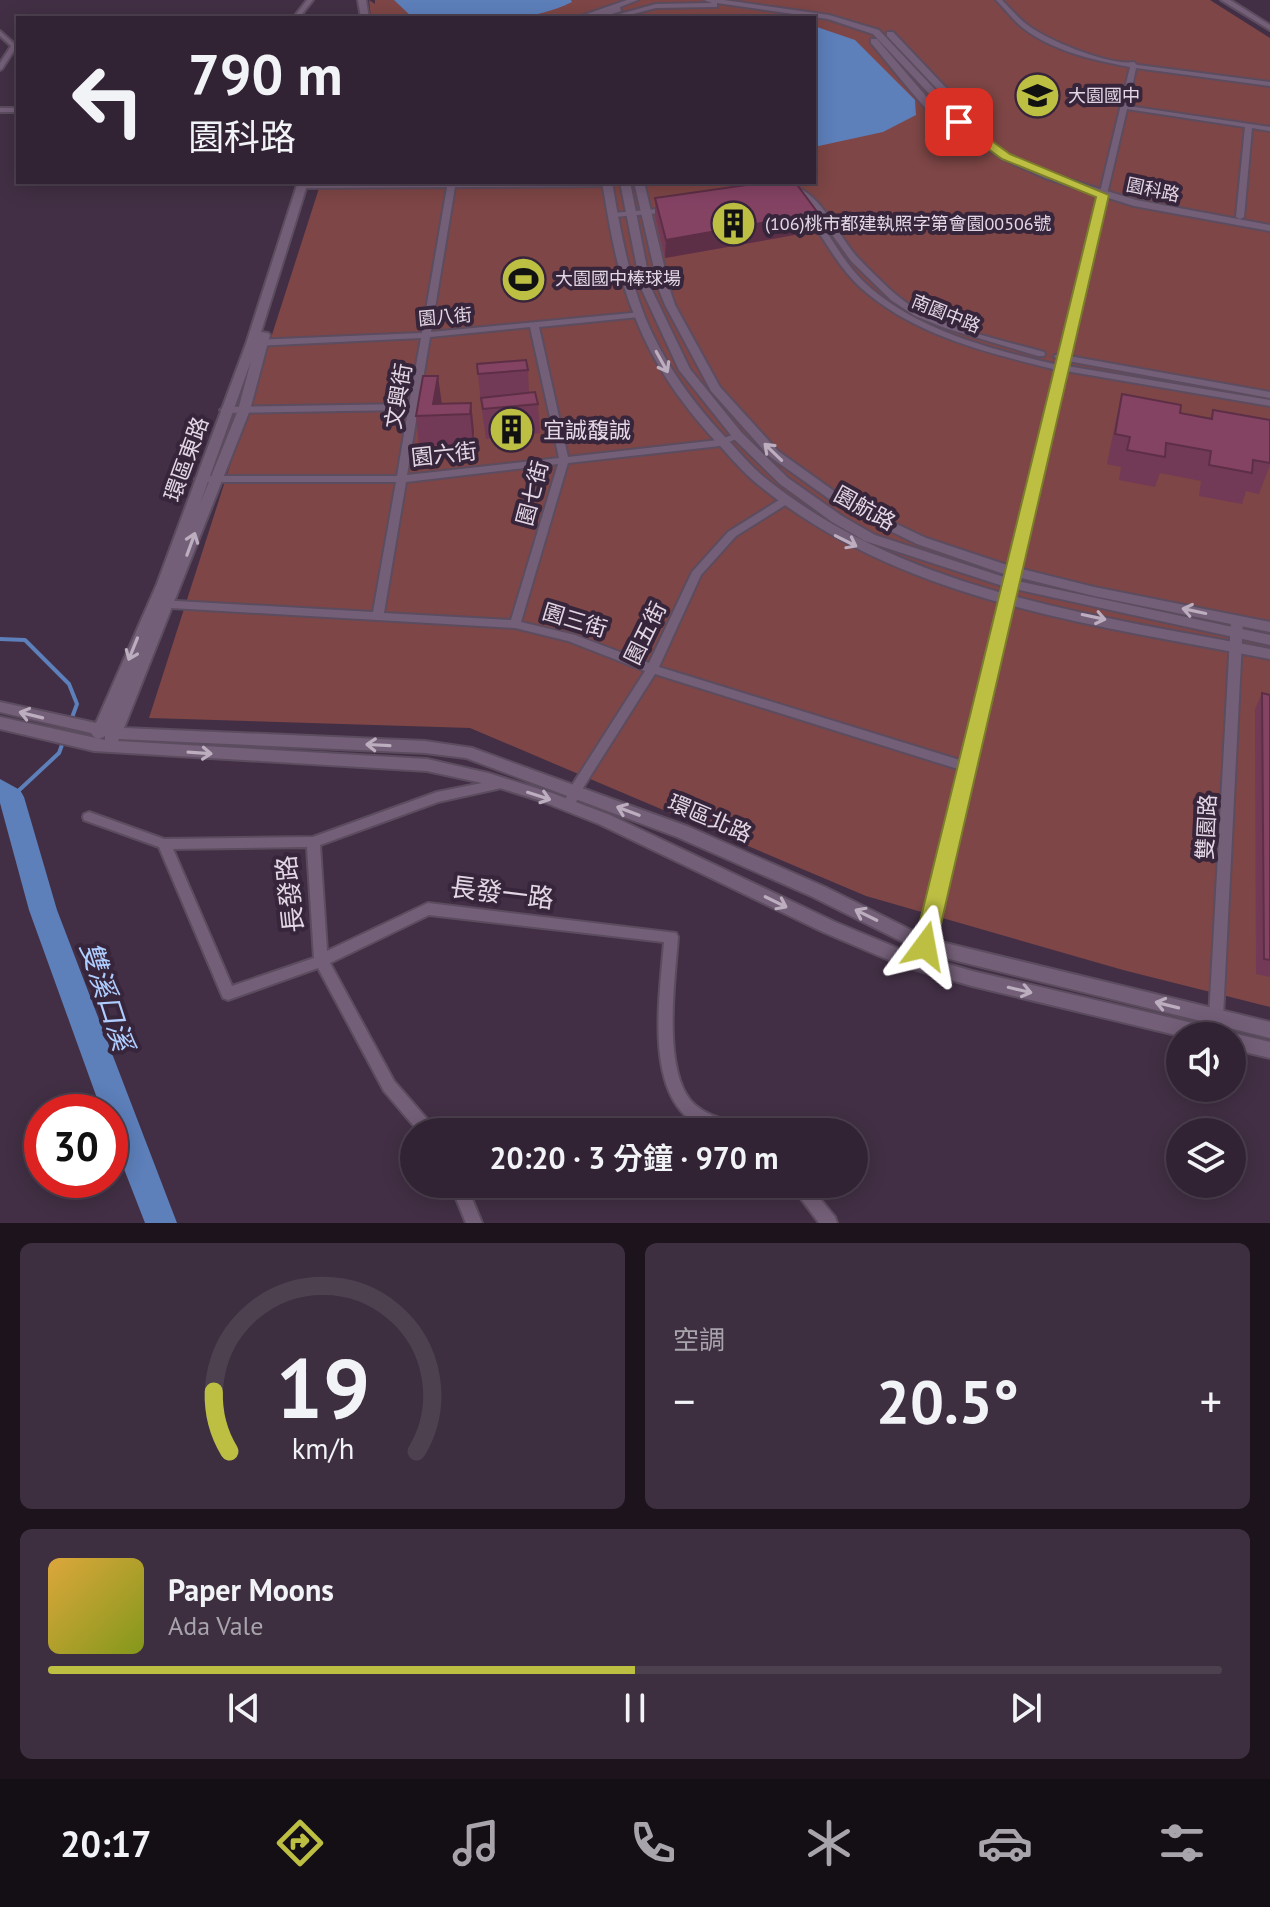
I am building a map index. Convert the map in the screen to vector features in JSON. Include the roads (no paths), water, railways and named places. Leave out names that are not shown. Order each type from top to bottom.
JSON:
[{"type":"street","points":[[298,16],[310,0]]},
{"type":"street","points":[[585,16],[634,0]]},
{"type":"street","points":[[600,16],[639,4],[677,0]]},
{"type":"street","points":[[744,0],[836,14],[881,28],[905,45],[992,140],[1102,196],[1240,217],[1270,225]]},
{"type":"street","points":[[999,0],[1021,23],[1045,39],[1078,51],[1134,64],[1270,84]]},
{"type":"street","points":[[1225,0],[1270,28]]},
{"type":"street","points":[[617,16],[656,6],[701,1],[795,16]]},
{"type":"street","name":"園科路","points":[[701,1],[829,17],[867,27],[885,39],[959,122],[986,145],[1026,167],[1102,196],[1270,225]]},
{"type":"street","points":[[816,19],[853,28],[870,38],[952,132],[979,151],[1037,180],[1270,235]]},
{"type":"street","points":[[0,33],[14,46],[0,68]]},
{"type":"street","points":[[921,965],[1134,64]]},
{"type":"street","points":[[1124,107],[1270,129]]},
{"type":"street","points":[[1240,217],[1249,126]]},
{"type":"street","points":[[307,184],[452,184]]},
{"type":"street","name":"環區東路","points":[[105,738],[244,410],[257,343],[307,184]]},
{"type":"street","name":"文興街","points":[[378,615],[452,184]]},
{"type":"street","points":[[607,184],[628,283],[661,361],[720,443],[783,502],[835,535],[903,567],[1010,585],[1270,640]]},
{"type":"street","name":"園航路","points":[[625,184],[646,288],[662,325],[685,370],[738,436],[784,481],[870,538],[1010,585]]},
{"type":"street","points":[[639,184],[662,284],[678,324],[731,408],[761,441],[825,495],[875,524],[1010,585],[1237,633],[1270,654]]},
{"type":"street","name":"南園中路","points":[[778,191],[800,197],[856,278],[911,320],[1020,358],[1270,395]]},
{"type":"street","points":[[613,213],[675,206]]},
{"type":"street","name":"園八街","points":[[257,343],[427,335],[639,314]]},
{"type":"street","name":"園七街","points":[[515,624],[564,461],[534,325]]},
{"type":"street","name":"環區東路","points":[[160,604],[225,410],[257,343]]},
{"type":"street","name":"南園中路","points":[[1063,362],[1270,403]]},
{"type":"street","points":[[225,410],[413,407]]},
{"type":"street","name":"園六街","points":[[200,479],[402,479],[720,443],[738,436]]},
{"type":"street","name":"園五街","points":[[572,798],[652,669],[696,574],[732,534],[783,502]]},
{"type":"street","name":"園三街","points":[[160,604],[515,624],[571,638],[652,669],[967,767]]},
{"type":"street","points":[[1237,633],[1270,627]]},
{"type":"street","name":"雙園路","points":[[1215,1022],[1237,633]]},
{"type":"street","points":[[0,707],[67,730]]},
{"type":"street","points":[[0,723],[67,730],[105,738]]},
{"type":"street","name":"環區北路","points":[[105,738],[427,765],[572,798],[779,904],[921,965],[1166,1024]]},
{"type":"street","name":"環區北路","points":[[105,738],[453,751],[766,868],[925,946],[1270,1030]]},
{"type":"street","points":[[313,842],[437,797],[502,784]]},
{"type":"street","name":"長發路","points":[[89,817],[164,844],[313,842],[321,961],[389,1086],[417,1118]]},
{"type":"street","name":"長發一路","points":[[164,844],[228,994],[321,961],[428,909],[671,937],[667,1057],[673,1082],[685,1106],[704,1118]]},
{"type":"street","points":[[1246,1044],[1270,1050]]},
{"type":"street","points":[[464,1198],[474,1223]]},
{"type":"street","points":[[809,1198],[829,1223]]},
{"type":"water","points":[[394,0],[572,2],[527,16],[411,16]]},
{"type":"water","points":[[816,27],[855,40],[915,100],[916,115],[883,132],[816,147]]},
{"type":"waterway","points":[[0,639],[25,640],[69,684],[77,704],[59,753],[15,794]]},
{"type":"waterway","name":"雙溪口溪","points":[[0,789],[11,797],[43,910],[97,1061],[161,1223]]},
{"type":"waterway","name":"雙溪口溪","points":[[11,797],[17,792]]},
{"type":"place","name":"大園國中","points":[[1037,96]]},
{"type":"place","name":"(106)桃市都建執照字第會園00506號","points":[[734,224]]},
{"type":"place","name":"大園國中棒球場","points":[[524,279]]},
{"type":"place","name":"宜誠馥誠","points":[[512,430]]}]
